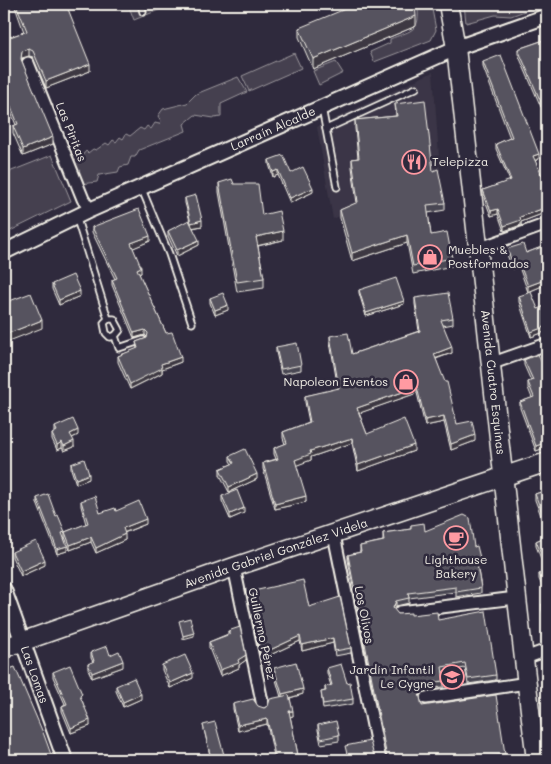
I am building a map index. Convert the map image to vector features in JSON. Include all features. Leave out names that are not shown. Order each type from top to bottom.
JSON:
[{"type":"main road","name":"Avenida Cuatro Esquinas","points":[[448,4],[456,48],[478,249],[493,363],[516,598],[525,658],[536,760]]},
{"type":"main road","name":"Avenida Gabriel González Videla","points":[[4,648],[234,567],[547,462]]},
{"type":"street","name":"Larraín Alcalde","points":[[4,252],[76,216],[456,48],[547,16]]},
{"type":"street","name":"Las Piritas","points":[[28,63],[83,199],[90,210]]},
{"type":"street","points":[[478,249],[547,224]]},
{"type":"street","points":[[493,363],[547,344]]},
{"type":"street","name":"Los Olivos","points":[[334,535],[380,760]]},
{"type":"street","name":"Guillermo Pérez","points":[[234,567],[263,706]]},
{"type":"street","name":"Las Lomas","points":[[4,590],[65,760]]},
{"type":"street","points":[[400,612],[516,598]]},
{"type":"street","points":[[525,658],[547,650]]},
{"type":"street","points":[[426,698],[527,684]]},
{"type":"lane","points":[[140,4],[143,12]]},
{"type":"lane","points":[[326,129],[416,88]]},
{"type":"lane","points":[[322,108],[337,187]]},
{"type":"lane","points":[[142,187],[169,254],[192,323]]},
{"type":"lane","points":[[76,216],[108,319]]},
{"type":"lane","points":[[108,319],[114,319],[118,322],[119,332],[115,336],[110,337],[106,332],[104,323],[108,319]]},
{"type":"lane","points":[[115,336],[119,348],[144,340]]},
{"type":"shaded area","points":[[128,4],[173,4],[134,20]]},
{"type":"shaded area","points":[[426,4],[431,4],[436,30],[431,40],[374,62],[370,52],[390,43],[390,39],[412,30],[417,23],[418,10]]},
{"type":"shaded area","points":[[464,4],[544,4],[511,16],[495,15],[466,23]]},
{"type":"shaded area","points":[[294,53],[301,68],[249,91],[242,76]]},
{"type":"shaded area","points":[[336,62],[343,73],[319,85],[313,71]]},
{"type":"shaded area","points":[[433,72],[440,171],[333,219],[317,127]]},
{"type":"shaded area","points":[[238,77],[247,92],[221,104],[221,117],[214,118],[195,115],[184,124],[186,131],[139,150],[135,157],[131,157],[128,165],[120,167],[118,172],[99,175],[97,182],[81,184],[71,158],[74,152],[81,157],[86,151],[88,153],[93,149],[96,150],[106,143],[109,145],[113,140],[116,142],[120,137],[123,139],[126,134],[130,136],[140,128],[144,130],[147,126],[151,129],[155,123],[159,124],[161,121],[158,116],[163,109],[187,103],[196,94]]},
{"type":"shaded area","points":[[52,155],[71,201],[4,234],[4,174]]},
{"type":"shaded area","name":"Jardín Infantil Le Cygne","points":[[441,658],[459,662],[462,685],[444,687]]},
{"type":"building","points":[[16,4],[66,4],[90,64],[46,81],[33,51],[29,49],[22,51],[21,59],[53,137],[23,149],[13,126],[18,124],[4,89],[4,39],[27,31]]},
{"type":"building","points":[[357,4],[415,4],[416,16],[313,59],[299,28]]},
{"type":"building","points":[[547,39],[547,100],[541,102],[518,49]]},
{"type":"building","points":[[501,55],[539,154],[533,156],[544,180],[547,179],[547,207],[520,217],[521,220],[504,226],[498,209],[491,211],[483,190],[511,180],[496,144],[512,137],[483,62]]},
{"type":"building","points":[[425,100],[433,171],[438,169],[445,203],[427,205],[431,235],[447,232],[452,258],[413,266],[407,235],[352,253],[340,210],[358,202],[352,159],[359,158],[355,120],[397,116],[395,104]]},
{"type":"building","points":[[283,155],[291,173],[303,167],[313,188],[290,198],[278,170],[273,172],[269,160]]},
{"type":"building","points":[[232,179],[234,184],[258,184],[262,215],[279,211],[283,231],[256,237],[264,278],[237,282],[219,183]]},
{"type":"building","points":[[196,195],[202,220],[191,223],[185,198]]},
{"type":"building","points":[[139,209],[150,236],[131,243],[141,267],[137,269],[166,333],[172,332],[181,357],[161,364],[162,368],[130,384],[118,356],[138,348],[136,342],[147,338],[148,333],[145,330],[134,333],[112,280],[117,278],[92,227]]},
{"type":"building","points":[[189,220],[199,240],[177,250],[168,231]]},
{"type":"building","points":[[523,244],[526,253],[547,245],[547,279],[528,286],[519,262],[513,264],[507,249]]},
{"type":"building","points":[[73,275],[80,291],[59,300],[52,284]]},
{"type":"building","points":[[396,278],[404,301],[366,313],[359,290]]},
{"type":"building","points":[[531,292],[538,309],[547,305],[547,326],[531,332],[519,296]]},
{"type":"building","points":[[31,293],[42,320],[4,335],[4,303]]},
{"type":"building","points":[[223,293],[228,305],[215,310],[210,298]]},
{"type":"building","points":[[448,293],[453,318],[441,320],[452,347],[434,354],[445,382],[447,382],[457,424],[472,421],[475,435],[451,444],[444,416],[425,420],[417,387],[357,408],[367,434],[404,419],[414,445],[358,465],[352,438],[310,451],[311,454],[295,460],[306,496],[275,504],[263,463],[278,459],[274,448],[287,443],[283,432],[310,422],[305,396],[339,388],[330,336],[348,333],[352,354],[420,331],[415,298]]},
{"type":"building","points":[[297,343],[301,365],[281,369],[276,347]]},
{"type":"building","points":[[538,354],[547,375],[542,377],[547,390],[547,442],[536,446],[520,402],[534,397],[528,382],[533,380],[524,360]]},
{"type":"building","points":[[73,419],[78,430],[70,434],[74,441],[64,446],[62,442],[57,445],[52,434],[57,431],[55,427]]},
{"type":"building","points":[[245,449],[257,474],[229,487],[220,469],[234,463],[230,456]]},
{"type":"building","points":[[84,459],[89,474],[76,479],[71,464]]},
{"type":"building","points":[[237,490],[244,508],[230,514],[222,496]]},
{"type":"building","points":[[547,490],[547,526],[535,494]]},
{"type":"building","points":[[48,494],[56,516],[58,515],[65,532],[62,533],[67,546],[57,549],[37,498]]},
{"type":"building","points":[[95,496],[100,513],[115,508],[116,511],[139,501],[146,519],[123,528],[125,534],[96,548],[91,537],[70,545],[65,532],[88,523],[81,501]]},
{"type":"building","points":[[464,515],[470,518],[474,547],[477,546],[480,558],[476,559],[481,588],[456,592],[456,587],[408,593],[409,598],[396,601],[393,608],[398,614],[411,613],[411,615],[437,612],[438,620],[486,611],[496,675],[468,679],[465,663],[442,667],[444,681],[418,684],[419,693],[422,706],[496,695],[505,754],[477,759],[476,753],[451,758],[452,760],[421,760],[421,758],[383,760],[387,758],[348,555],[361,552],[360,546],[384,541],[383,533],[411,529],[411,525],[424,523],[425,531]]},
{"type":"building","points":[[547,536],[547,567],[536,541]]},
{"type":"building","points":[[36,541],[45,560],[21,571],[12,552]]},
{"type":"building","points":[[547,570],[547,593],[539,574]]},
{"type":"building","points":[[303,580],[309,607],[340,597],[351,648],[335,651],[333,638],[302,645],[300,636],[270,650],[268,646],[260,650],[254,621],[258,620],[249,592]]},
{"type":"building","points":[[547,602],[547,618],[542,604]]},
{"type":"building","points":[[190,618],[194,633],[183,636],[179,621]]},
{"type":"building","points":[[240,627],[246,655],[238,660],[239,663],[220,670],[209,642],[230,634],[228,631]]},
{"type":"building","points":[[107,646],[110,655],[119,651],[123,661],[92,673],[88,664],[94,661],[91,652]]},
{"type":"building","points":[[185,655],[193,673],[170,683],[162,665]]},
{"type":"building","points":[[296,662],[303,689],[282,694],[274,668]]},
{"type":"building","points":[[341,664],[347,683],[350,682],[353,699],[323,704],[321,692],[326,691],[325,687],[332,685],[327,668]]},
{"type":"building","points":[[70,665],[90,720],[71,728],[62,706],[67,704],[53,672]]},
{"type":"building","points":[[15,667],[53,760],[4,760],[4,671]]},
{"type":"building","points":[[134,678],[141,694],[123,702],[116,686]]},
{"type":"building","points":[[289,695],[293,711],[289,711],[299,760],[276,760],[267,719],[238,725],[233,704],[253,699],[258,706],[264,708],[268,706],[270,699]]},
{"type":"building","points":[[336,721],[339,735],[321,739],[318,725]]},
{"type":"building","points":[[215,722],[224,755],[211,758],[203,725]]},
{"type":"building","points":[[370,741],[375,760],[338,760],[348,758],[345,746]]},
{"type":"place","name":"Telepizza","points":[[414,162]]},
{"type":"place","name":"Muebles & Postformados","points":[[430,257]]},
{"type":"place","name":"Napoleon Eventos","points":[[406,382]]},
{"type":"place","name":"Lighthouse Bakery","points":[[456,538]]},
{"type":"place","name":"Jardín Infantil Le Cygne","points":[[452,677]]}]
